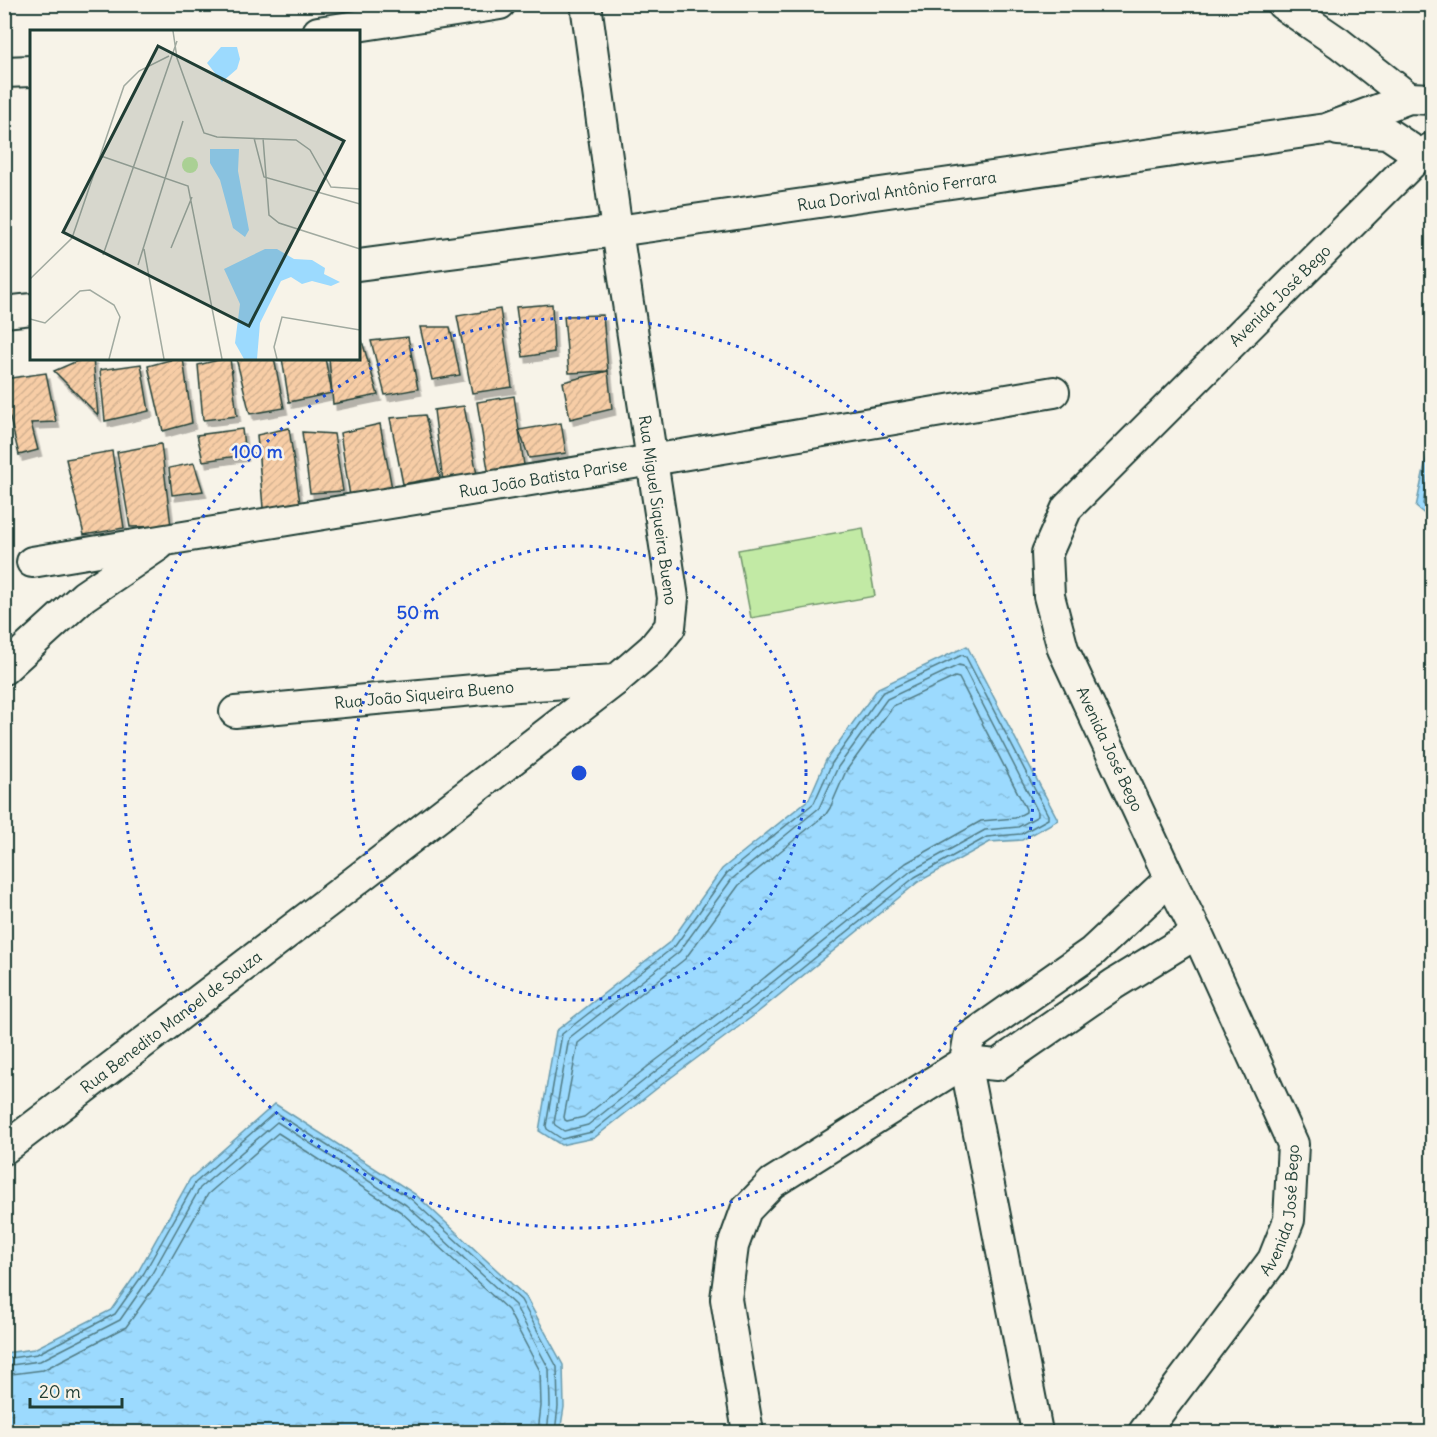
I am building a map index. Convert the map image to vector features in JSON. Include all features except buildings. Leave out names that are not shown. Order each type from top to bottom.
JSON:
[{"type":"street","points":[[331,30],[500,4]]},
{"type":"street","name":"Rua Miguel Siqueira Bueno","points":[[338,895],[616,680],[653,648],[670,627],[673,598],[617,231],[586,4]]},
{"type":"street","points":[[1282,4],[1421,98]]},
{"type":"street","points":[[4,72],[30,71]]},
{"type":"street","name":"Rua Dorival Antônio Ferrara","points":[[360,265],[617,231],[1326,129],[1421,98]]},
{"type":"street","points":[[1326,129],[1387,133],[1426,152]]},
{"type":"street","name":"Avenida José Bego","points":[[1144,1432],[1274,1260],[1289,1220],[1293,1144],[1197,933],[1063,649],[1049,596],[1047,553],[1068,508],[1426,152]]},
{"type":"street","points":[[4,312],[30,309]]},
{"type":"street","name":"Rua João Batista Parise","points":[[32,562],[1054,392]]},
{"type":"street","points":[[4,669],[84,596],[167,540]]},
{"type":"street","name":"Rua João Siqueira Bueno","points":[[235,712],[518,686],[616,680]]},
{"type":"street","points":[[1037,1432],[964,1062],[969,1038],[1092,952],[1170,879]]},
{"type":"street","name":"Rua Benedito Manoel de Souza","points":[[4,1149],[338,895]]},
{"type":"street","points":[[748,1432],[726,1299],[733,1246],[746,1210],[772,1183],[964,1062],[997,1065],[1114,984],[1197,933]]},
{"type":"green space","points":[[863,528],[875,596],[751,618],[738,550]]},
{"type":"water","points":[[1432,437],[1432,520],[1416,507]]},
{"type":"water","points":[[967,646],[1058,820],[1022,840],[990,842],[918,882],[757,1013],[594,1138],[561,1145],[539,1131],[556,1031],[671,941],[722,869],[809,799],[826,760],[878,688]]},
{"type":"water","points":[[275,1104],[415,1194],[526,1297],[563,1365],[564,1407],[560,1432],[5,1432],[5,1353],[34,1349],[111,1310],[139,1270],[190,1179]]}]
